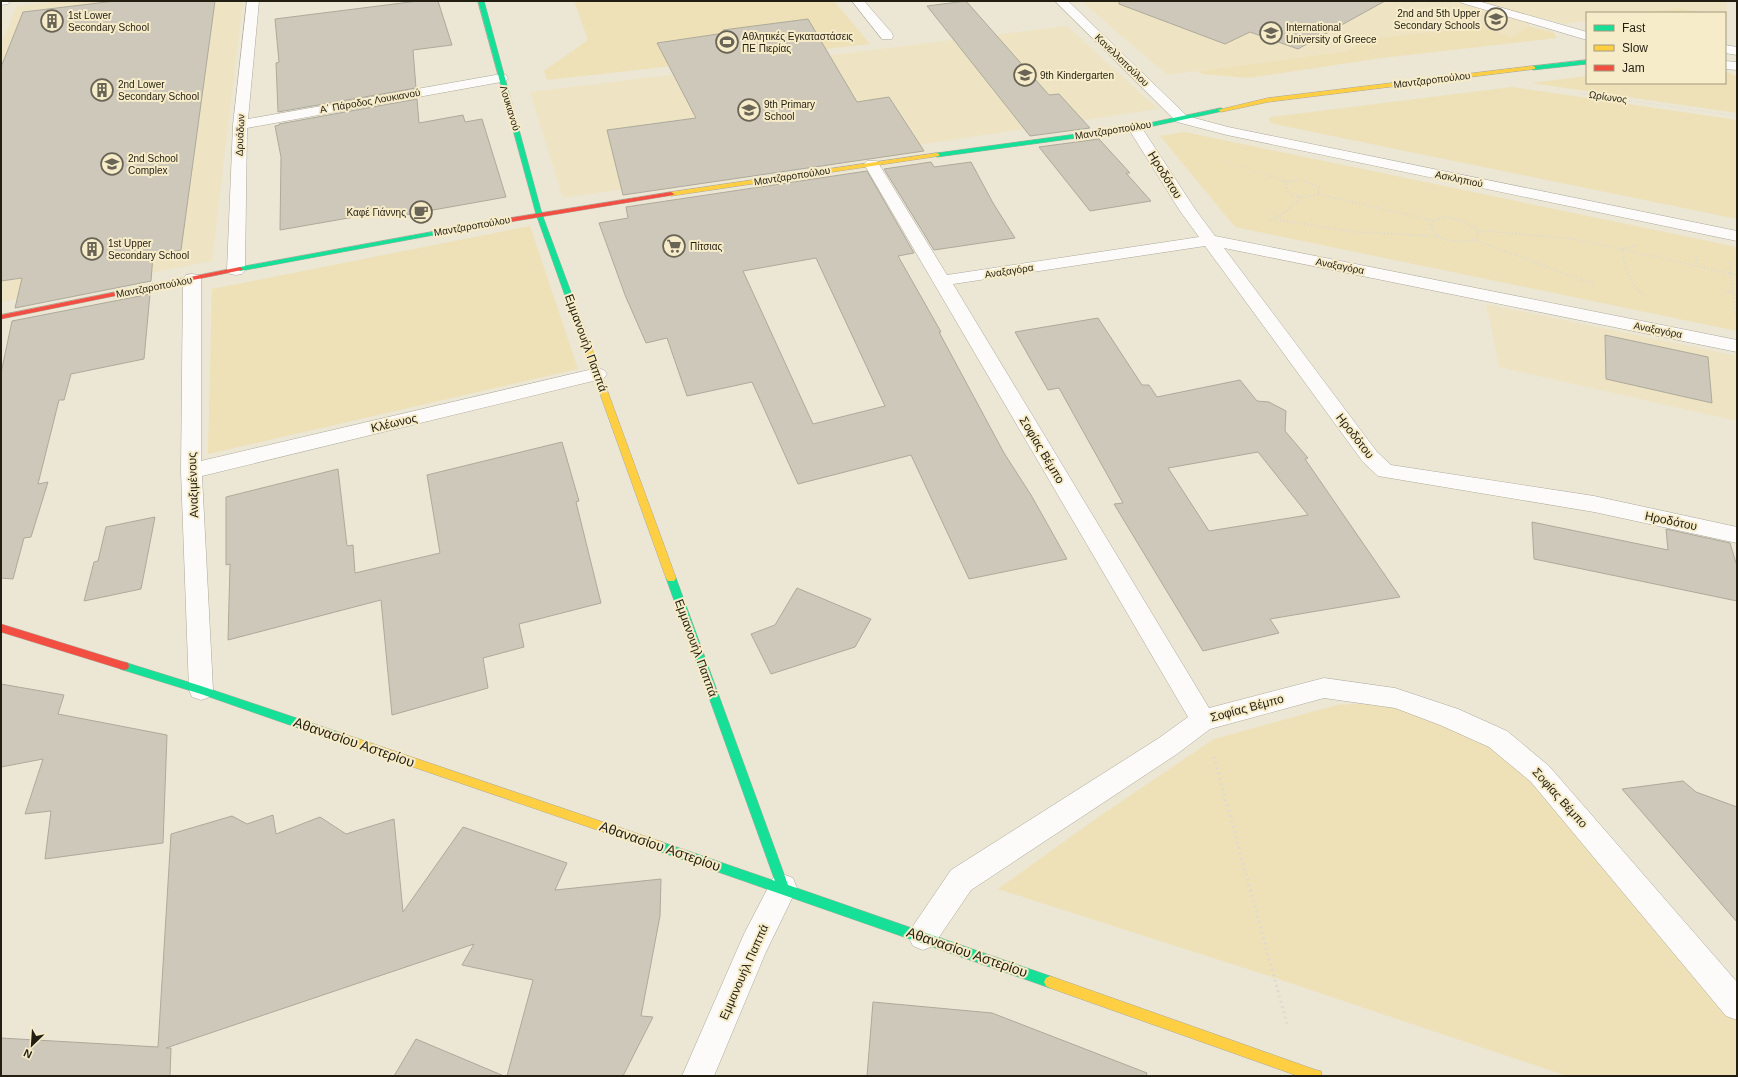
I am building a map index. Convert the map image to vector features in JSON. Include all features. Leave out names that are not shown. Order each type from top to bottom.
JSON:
[{"type":"street","name":"Δρυάδων","points":[[236,270],[240,125],[253,1]]},
{"type":"street","name":"Λουκιανού","points":[[481,1],[500,78],[517,132],[539,214]]},
{"type":"street","points":[[858,1],[887,36]]},
{"type":"street","name":"Κανελλοπούλου","points":[[1061,1],[1182,119]]},
{"type":"street","points":[[1726,49],[1737,51]]},
{"type":"street","name":"Μαντζαροπούλου","points":[[1,317],[236,270],[539,214],[872,164],[1135,128],[1268,100],[1586,62]]},
{"type":"street","points":[[1726,65],[1737,66]]},
{"type":"street","name":"Α΄ Πάροδος Λουκιανού","points":[[240,125],[500,78]]},
{"type":"street","name":"Ασκληπιού","points":[[1182,119],[1227,131],[1731,235]]},
{"type":"street","name":"Ηροδότου","points":[[1135,128],[1188,211],[1370,457],[1385,471],[1594,504],[1737,535]]},
{"type":"street","name":"Σοφίας Βέμπο","points":[[872,164],[1203,720],[1324,688],[1395,698],[1449,717],[1498,739],[1540,774],[1737,1005]]},
{"type":"street","name":"Εμμανουήλ Παππά","points":[[539,214],[783,888],[754,944],[698,1076]]},
{"type":"street","name":"Αναξαγόρα","points":[[941,282],[1210,240],[1737,346]]},
{"type":"street","name":"Αναξιμένους","points":[[192,279],[191,471],[201,690]]},
{"type":"street","name":"Κλέωνος","points":[[191,471],[598,374]]},
{"type":"street","name":"Αθανασίου Αστερίου","points":[[1,628],[201,690],[783,888],[923,936],[1316,1076]]},
{"type":"street","points":[[923,936],[961,880],[1161,751],[1203,720]]},
{"type":"lane","points":[[1466,1],[1586,36]]},
{"type":"path","points":[[1330,32],[1360,43],[1416,82]]},
{"type":"path","name":"Ωρίωνος","points":[[1575,93],[1737,116]]},
{"type":"path","points":[[1318,194],[1319,188],[1307,181],[1291,180],[1286,184],[1287,190],[1300,197],[1311,197],[1318,194],[1357,205],[1433,221],[1453,218],[1469,223],[1477,230],[1479,235],[1475,240]]},
{"type":"path","points":[[1273,219],[1335,230],[1375,234],[1437,236],[1459,243],[1475,240],[1597,286]]},
{"type":"path","points":[[1433,221],[1431,228],[1437,236]]},
{"type":"path","points":[[1623,248],[1654,242],[1664,237],[1673,223]]},
{"type":"path","points":[[1477,230],[1574,239],[1623,248],[1737,274]]},
{"type":"path","points":[[1730,315],[1737,316],[1731,273],[1731,235]]},
{"type":"path","points":[[1623,248],[1624,266],[1628,280],[1639,292],[1650,300],[1642,298]]},
{"type":"path","points":[[1695,250],[1697,266]]},
{"type":"path","points":[[1725,291],[1737,293]]},
{"type":"path","points":[[1203,720],[1300,1070]]},
{"type":"shaded area","name":"2nd School Complex","points":[[60,1],[243,1],[212,261],[1,302],[1,43],[17,6]]},
{"type":"shaded area","name":"Αθλητικές Εγκαταστάσεις ΠΕ Πιερίας","points":[[574,1],[834,1],[870,44],[547,80],[544,71],[588,40]]},
{"type":"shaded area","name":"International University of Greece","points":[[1081,1],[1726,1],[1728,15],[1726,15],[1726,12],[1679,8],[1649,12],[1586,12],[1586,21],[1564,24],[1540,17],[1513,37],[1482,27],[1366,39],[1348,51],[1167,75]]},
{"type":"shaded area","points":[[1679,8],[1706,12],[1649,12]]},
{"type":"shaded area","name":"9th Primary School","points":[[1067,26],[1158,109],[563,198],[530,92]]},
{"type":"shaded area","points":[[1528,26],[1553,32],[1557,38],[1382,58],[1249,78],[1202,74],[1198,71],[1348,51],[1366,39],[1482,27],[1513,37]]},
{"type":"shaded area","points":[[1726,71],[1737,76],[1737,113],[1531,83],[1586,76],[1586,84],[1726,84]]},
{"type":"shaded area","points":[[1512,87],[1737,120],[1737,219],[1274,124],[1270,122],[1269,119],[1271,117]]},
{"type":"shaded area","points":[[1185,132],[1737,247],[1737,331],[1235,227],[1160,136]]},
{"type":"shaded area","points":[[530,226],[578,369],[208,454],[212,289]]},
{"type":"shaded area","points":[[1486,304],[1737,356],[1737,421],[1499,367]]},
{"type":"shaded area","points":[[1369,703],[1419,711],[1525,759],[1737,1009],[1737,1076],[1567,1076],[1266,975],[998,889],[1097,818],[1214,739],[1337,705]]},
{"type":"building","name":"2nd School Complex","points":[[115,1],[215,1],[181,250],[153,255],[151,281],[15,308],[22,278],[1,281],[1,67],[23,12]]},
{"type":"building","points":[[418,1],[438,1],[452,45],[413,50],[416,88],[278,112],[276,63],[279,62],[275,19]]},
{"type":"building","points":[[966,1],[1049,95],[1059,94],[1090,128],[1030,136],[927,6]]},
{"type":"building","points":[[1119,1],[1385,1],[1298,49],[1250,32],[1225,44],[1119,4]]},
{"type":"building","points":[[808,19],[857,102],[889,97],[924,151],[623,195],[607,130],[696,118],[657,43],[725,33],[723,30]]},
{"type":"building","points":[[417,99],[419,123],[463,115],[465,122],[482,119],[506,197],[394,217],[394,210],[280,230],[281,157],[275,126],[279,124]]},
{"type":"building","points":[[1099,139],[1130,173],[1126,173],[1151,201],[1090,211],[1039,147]]},
{"type":"building","points":[[931,162],[934,167],[971,162],[993,203],[1015,238],[934,250],[884,169]]},
{"type":"building","points":[[867,171],[914,253],[898,256],[941,332],[939,332],[1004,453],[1031,495],[1067,559],[969,579],[911,455],[798,484],[752,382],[687,396],[667,338],[646,343],[625,295],[599,223],[628,218],[626,207]],"holes":[[[816,258],[885,406],[813,424],[743,271]]]},
{"type":"building","points":[[150,294],[144,359],[71,374],[64,400],[59,400],[38,484],[48,482],[31,537],[24,538],[13,579],[1,578],[1,373],[12,321]]},
{"type":"building","points":[[1098,318],[1142,385],[1149,385],[1157,397],[1240,380],[1257,401],[1269,402],[1286,411],[1285,431],[1308,458],[1305,459],[1400,597],[1270,619],[1279,633],[1203,651],[1114,504],[1123,503],[1059,388],[1048,390],[1015,332]],"holes":[[[1258,452],[1308,515],[1209,531],[1168,468]]]},
{"type":"building","points":[[1605,335],[1708,357],[1712,403],[1606,379]]},
{"type":"building","points":[[562,442],[579,501],[576,502],[601,603],[519,624],[524,647],[483,658],[488,688],[392,715],[381,600],[228,640],[230,564],[226,565],[226,497],[338,469],[347,546],[353,545],[355,573],[440,553],[427,475]]},
{"type":"building","points":[[155,517],[141,589],[84,601],[94,562],[98,561],[106,527]]},
{"type":"building","points":[[1532,522],[1668,550],[1666,529],[1730,543],[1737,566],[1737,601],[1534,559]]},
{"type":"building","points":[[797,588],[871,619],[855,647],[771,674],[751,634],[775,625]]},
{"type":"building","points":[[1,684],[64,695],[58,714],[167,735],[163,843],[45,859],[51,811],[25,814],[43,759],[1,767]]},
{"type":"building","points":[[1683,781],[1696,792],[1737,807],[1737,922],[1622,789]]},
{"type":"building","points":[[273,815],[276,834],[320,817],[346,834],[394,819],[403,912],[463,827],[567,863],[555,890],[661,879],[660,916],[641,1016],[653,1017],[623,1076],[507,1076],[533,980],[462,965],[474,944],[166,1048],[171,1048],[170,1076],[1,1076],[1,1038],[158,1047],[171,834],[232,816],[247,824]]},
{"type":"building","points":[[873,1002],[992,1013],[1147,1073],[1146,1076],[867,1076]]},
{"type":"building","points":[[416,1039],[504,1076],[394,1076]]},
{"type":"traffic: fast","points":[[481,1],[539,214],[584,338]]},
{"type":"traffic: fast","points":[[1533,68],[1586,62]]},
{"type":"traffic: fast","points":[[937,155],[1135,128],[1221,110]]},
{"type":"traffic: fast","points":[[240,269],[491,223]]},
{"type":"traffic: fast","points":[[671,578],[783,888]]},
{"type":"traffic: fast","points":[[124,666],[201,690],[344,739]]},
{"type":"traffic: fast","points":[[659,846],[1050,982]]},
{"type":"traffic: slow","points":[[1221,110],[1268,100],[1533,68]]},
{"type":"traffic: slow","points":[[671,194],[937,155]]},
{"type":"traffic: slow","points":[[584,338],[671,578]]},
{"type":"traffic: slow","points":[[344,739],[659,846]]},
{"type":"traffic: slow","points":[[1050,982],[1316,1076]]},
{"type":"traffic: jam","points":[[491,223],[671,194]]},
{"type":"traffic: jam","points":[[1,317],[240,269]]},
{"type":"traffic: jam","points":[[1,628],[124,666]]},
{"type":"place","name":"2nd and 5th Upper Secondary Schools","points":[[1496,19]]},
{"type":"place","name":"1st Lower Secondary School","points":[[52,21]]},
{"type":"place","name":"International University of Greece","points":[[1271,33]]},
{"type":"place","name":"Αθλητικές Εγκαταστάσεις ΠΕ Πιερίας","points":[[727,42]]},
{"type":"place","name":"9th Kindergarten","points":[[1025,75]]},
{"type":"place","name":"2nd Lower Secondary School","points":[[102,90]]},
{"type":"place","name":"9th Primary School","points":[[749,110]]},
{"type":"place","name":"2nd School Complex","points":[[112,164]]},
{"type":"place","name":"Καφέ Γιάννης","points":[[421,212]]},
{"type":"place","name":"Πίτσιας","points":[[674,246]]},
{"type":"place","name":"1st Upper Secondary School","points":[[92,249]]}]
